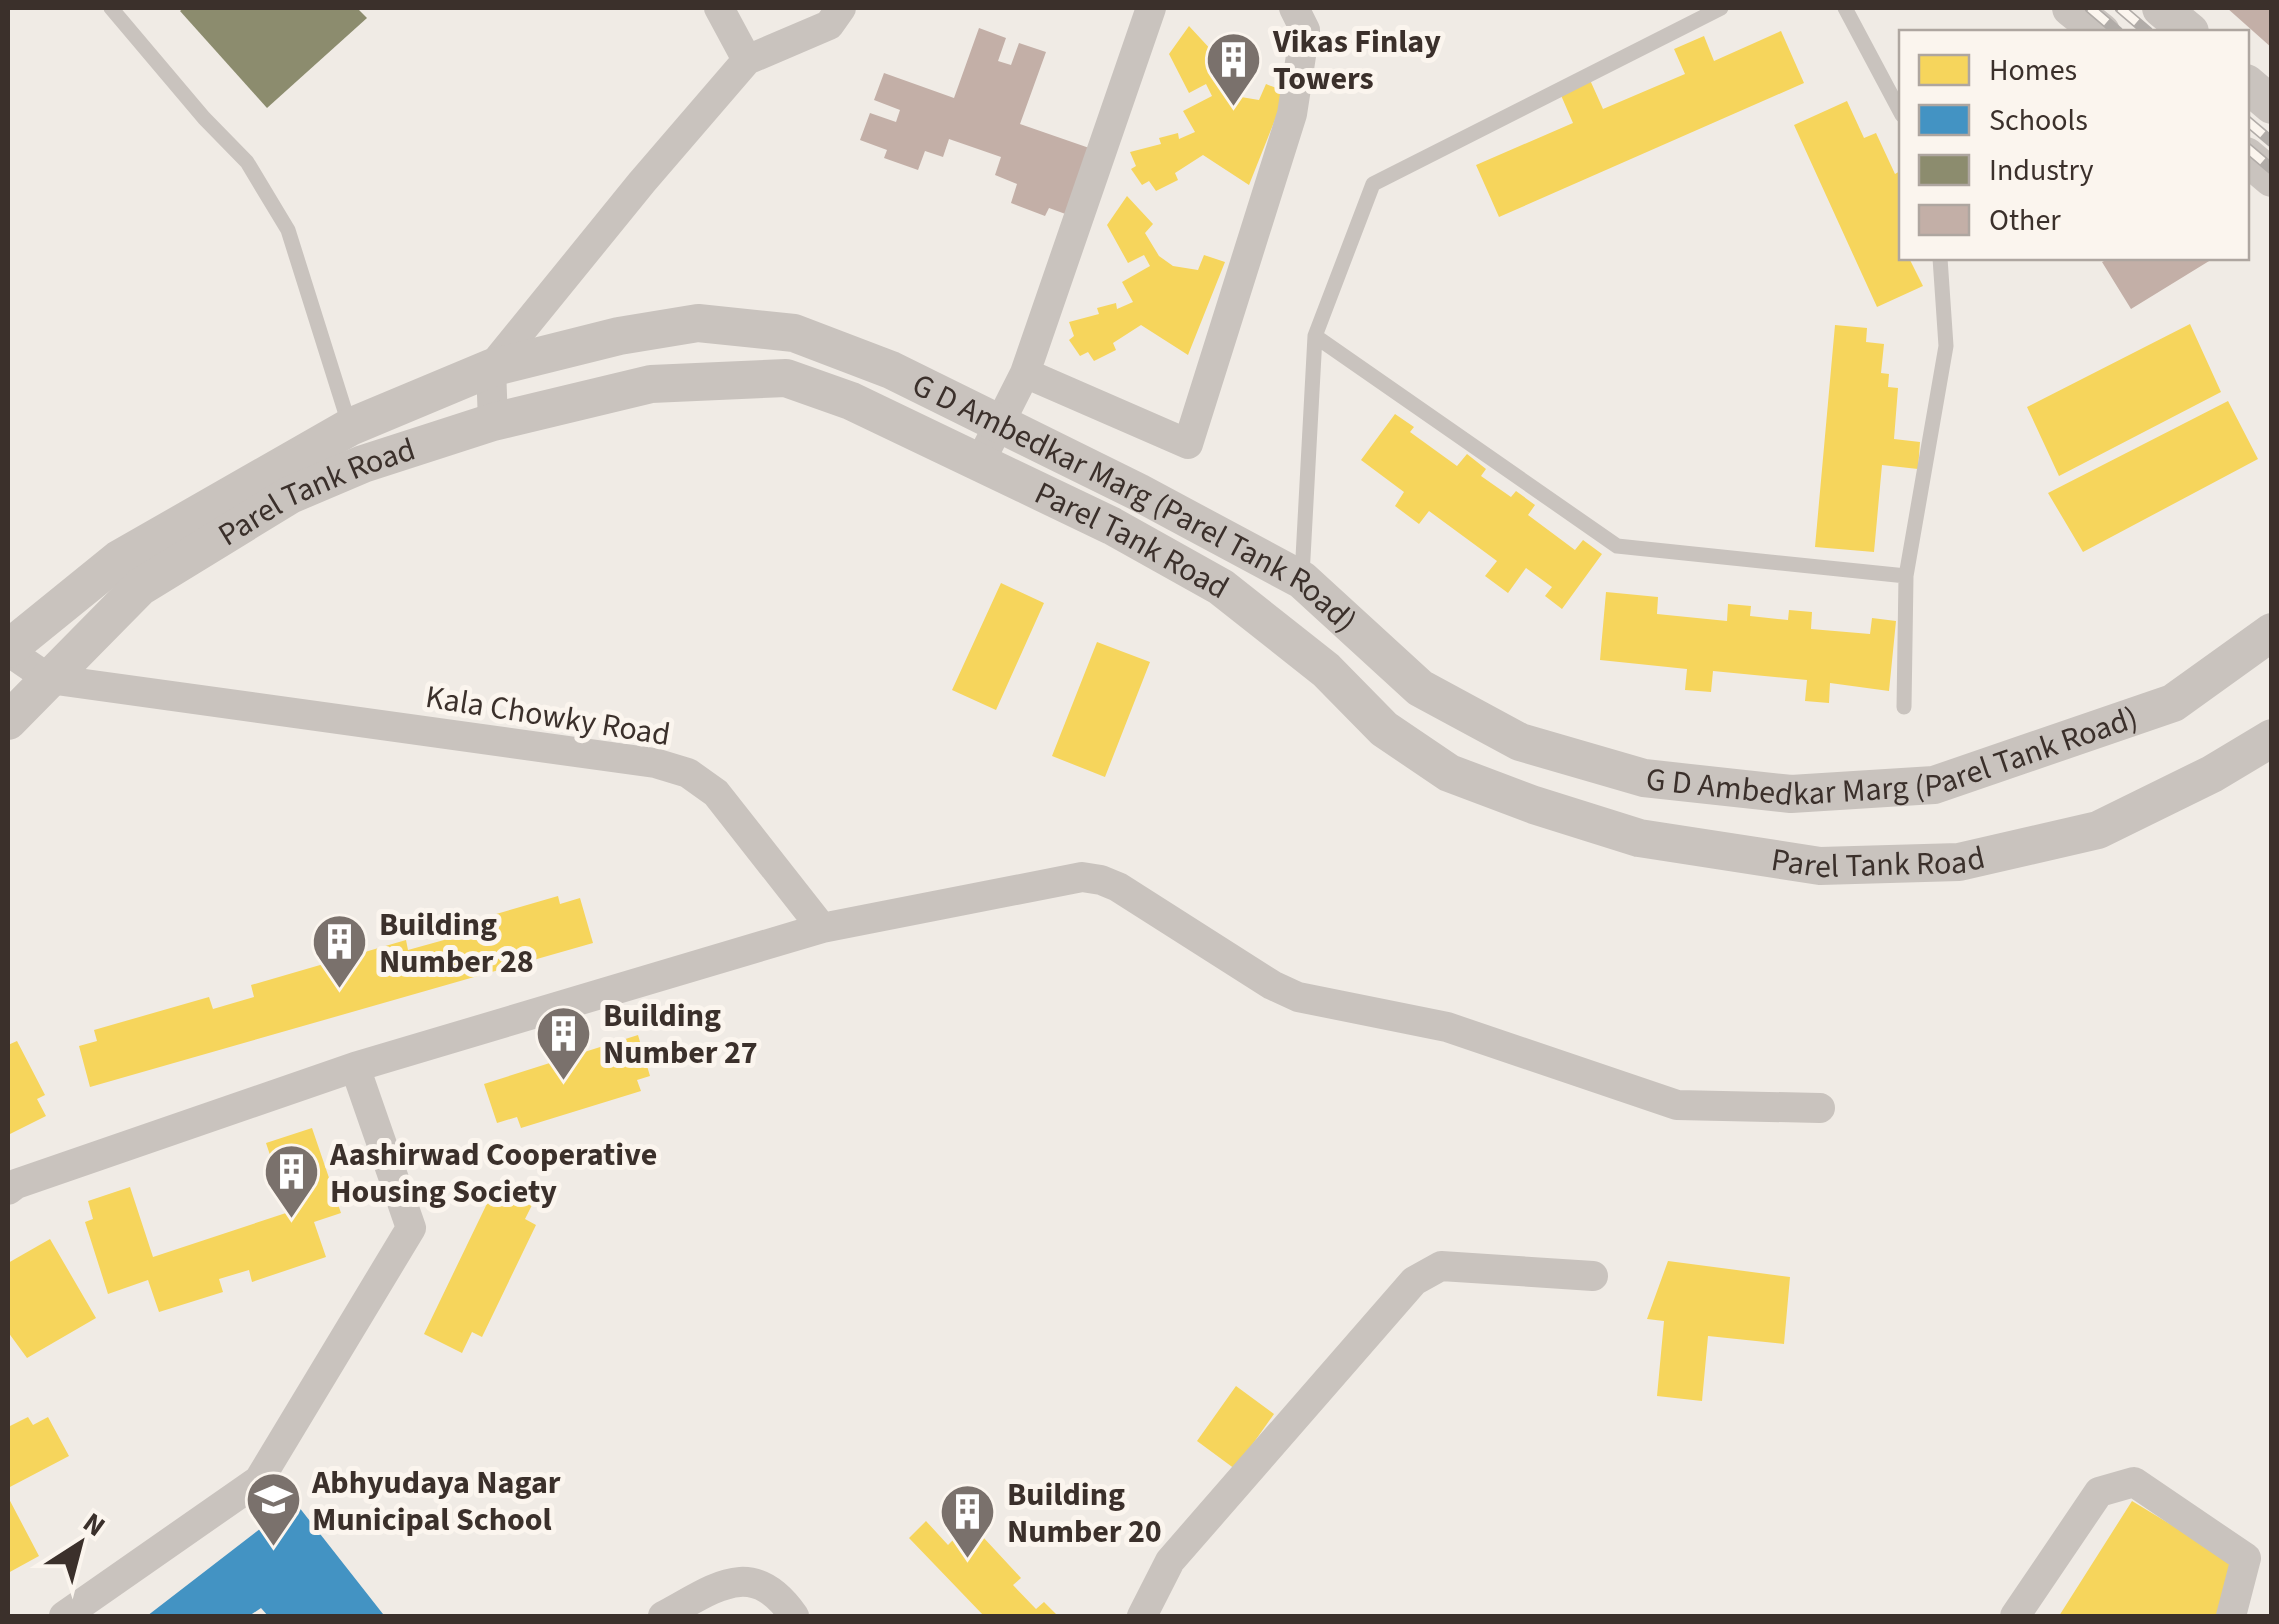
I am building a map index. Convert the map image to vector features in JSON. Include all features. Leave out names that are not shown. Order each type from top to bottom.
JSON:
[{"type":"street","points":[[719,8],[747,60]]},
{"type":"street","points":[[493,422],[490,368],[642,182],[747,60],[829,26],[841,8]]},
{"type":"street","points":[[979,464],[1025,374],[1151,8]]},
{"type":"street","points":[[1025,374],[1188,444],[1292,114],[1305,30],[1294,8]]},
{"type":"street","points":[[2071,8],[2098,30]]},
{"type":"street","points":[[2249,85],[2272,104]]},
{"type":"street","points":[[2249,159],[2272,178]]},
{"type":"street","name":"G D Ambedkar Marg (Parel Tank Road)","points":[[8,650],[118,558],[350,427],[490,368],[618,336],[698,323],[794,333],[891,370],[1302,580],[1420,688],[1520,742],[1644,778],[1791,794],[1934,785],[2173,703],[2272,632]]},
{"type":"street","name":"Parel Tank Road","points":[[8,721],[140,586],[290,495],[364,464],[493,422],[651,384],[786,378],[850,401],[1112,526],[1221,587],[1326,670],[1384,729],[1449,773],[1640,838],[1820,866],[1959,862],[2098,830],[2212,774],[2272,738]]},
{"type":"street","points":[[350,427],[364,464]]},
{"type":"street","points":[[1221,587],[1247,549]]},
{"type":"street","name":"Kala Chowky Road","points":[[8,650],[49,678],[655,763],[688,773],[716,793],[822,928]]},
{"type":"street","points":[[8,1190],[355,1067],[822,928],[1082,877],[1101,880],[1298,997],[1446,1026],[1677,1105],[1820,1108]]},
{"type":"street","points":[[64,1616],[259,1480],[411,1228],[355,1067]]},
{"type":"street","points":[[1142,1616],[1170,1561],[1414,1281],[1442,1266],[1592,1276]]},
{"type":"street","points":[[2015,1616],[2099,1492],[2134,1482],[2246,1558],[2231,1616]]},
{"type":"street","points":[[663,1616],[717,1588],[743,1580],[765,1586],[794,1616]]},
{"type":"lane","points":[[111,8],[204,118],[247,162],[288,230],[350,427]]},
{"type":"lane","points":[[1302,580],[1315,336],[1373,184],[1721,8]]},
{"type":"lane","points":[[1844,8],[1899,109]]},
{"type":"lane","points":[[1904,707],[1906,576],[1946,346],[1940,260]]},
{"type":"lane","points":[[1315,336],[1617,546],[1906,576]]},
{"type":"building: Homes","name":"Vikas Finlay Towers","points":[[1189,26],[1214,53],[1207,62],[1221,86],[1235,96],[1259,100],[1266,84],[1286,92],[1249,185],[1203,155],[1175,173],[1178,180],[1156,191],[1149,181],[1142,185],[1131,169],[1136,166],[1130,152],[1161,144],[1159,138],[1178,133],[1179,139],[1195,132],[1183,111],[1212,96],[1206,84],[1189,93],[1169,54]]},
{"type":"building: Homes","points":[[1781,31],[1804,83],[1499,217],[1476,165],[1573,123],[1560,93],[1590,80],[1603,109],[1685,74],[1674,49],[1704,36],[1714,61]]},
{"type":"building: Homes","points":[[1847,101],[1864,138],[1876,133],[1895,174],[1899,172],[1899,260],[1910,260],[1923,286],[1877,307],[1794,125]]},
{"type":"building: Homes","points":[[1127,196],[1153,224],[1145,233],[1159,256],[1173,266],[1198,270],[1204,255],[1225,262],[1188,355],[1141,325],[1113,343],[1116,350],[1094,361],[1088,352],[1080,356],[1069,340],[1074,336],[1069,322],[1099,314],[1097,308],[1116,303],[1117,309],[1133,302],[1122,282],[1150,266],[1144,255],[1128,263],[1107,225]]},
{"type":"building: Homes","points":[[2190,324],[2221,392],[2059,476],[2027,407]]},
{"type":"building: Homes","points":[[1835,325],[1867,328],[1866,342],[1884,344],[1881,373],[1889,374],[1888,387],[1898,388],[1894,439],[1920,442],[1918,469],[1882,465],[1874,552],[1815,547]]},
{"type":"building: Homes","points":[[2228,401],[2258,459],[2083,552],[2048,493]]},
{"type":"building: Homes","points":[[1395,414],[1414,427],[1410,432],[1457,466],[1467,454],[1486,469],[1481,476],[1511,497],[1516,491],[1535,505],[1528,515],[1575,550],[1583,540],[1602,554],[1562,609],[1545,596],[1552,587],[1526,568],[1508,593],[1485,576],[1497,561],[1429,511],[1419,524],[1395,506],[1404,492],[1361,460]]},
{"type":"building: Homes","points":[[1001,583],[1044,603],[996,710],[952,690]]},
{"type":"building: Homes","points":[[1606,592],[1658,597],[1657,614],[1727,621],[1728,604],[1751,606],[1750,616],[1788,620],[1789,610],[1812,612],[1811,629],[1870,634],[1872,618],[1896,621],[1889,691],[1830,683],[1829,703],[1805,701],[1807,680],[1713,671],[1711,692],[1685,690],[1687,669],[1600,660]]},
{"type":"building: Homes","points":[[1097,642],[1150,662],[1105,777],[1052,756]]},
{"type":"building: Homes","name":"Building Number 28","points":[[558,896],[560,904],[580,898],[593,943],[90,1087],[79,1046],[97,1041],[94,1030],[209,997],[213,1009],[254,997],[251,985],[406,940],[408,950],[444,940],[441,930]]},
{"type":"building: Homes","name":"Building Number 27","points":[[638,1035],[650,1076],[637,1080],[641,1091],[521,1128],[517,1117],[497,1123],[484,1084]]},
{"type":"building: Homes","points":[[17,1041],[45,1095],[37,1099],[46,1116],[8,1135],[8,1045]]},
{"type":"building: Homes","name":"Aashirwad Cooperative Housing Society","points":[[312,1128],[341,1213],[314,1222],[326,1257],[252,1282],[249,1270],[219,1279],[223,1292],[159,1312],[148,1280],[108,1294],[85,1222],[93,1219],[88,1201],[130,1187],[153,1257],[289,1212],[266,1143]]},
{"type":"building: Homes","points":[[495,1187],[532,1205],[525,1219],[536,1225],[482,1337],[472,1332],[462,1353],[424,1334]]},
{"type":"building: Homes","points":[[50,1239],[96,1318],[27,1358],[8,1332],[8,1263]]},
{"type":"building: Homes","points":[[1668,1261],[1790,1277],[1784,1344],[1708,1336],[1702,1401],[1657,1396],[1664,1321],[1647,1319]]},
{"type":"building: Homes","points":[[1236,1386],[1274,1414],[1235,1469],[1197,1441]]},
{"type":"building: Homes","points":[[28,1417],[33,1425],[48,1417],[69,1456],[8,1488],[8,1427]]},
{"type":"building: Homes","points":[[8,1497],[39,1556],[8,1573]]},
{"type":"building: Homes","points":[[2132,1501],[2241,1567],[2216,1616],[2059,1616]]},
{"type":"building: Homes","name":"Building Number 20","points":[[926,1521],[948,1545],[970,1523],[1021,1578],[1013,1585],[1036,1609],[1044,1602],[1058,1616],[984,1616],[909,1538]]},
{"type":"building: Schools","name":"Abhyudaya Nagar Municipal School","points":[[295,1502],[383,1614],[268,1616],[261,1608],[249,1616],[147,1616]]},
{"type":"building: Industry","points":[[357,8],[367,18],[267,108],[180,11]]},
{"type":"building: Other","points":[[2227,8],[2272,8],[2272,48]]},
{"type":"building: Other","points":[[979,28],[1006,38],[998,61],[1011,65],[1019,43],[1046,52],[1020,124],[1095,150],[1071,216],[1049,208],[1045,216],[1011,203],[1017,184],[995,175],[1001,157],[949,139],[943,157],[925,151],[918,170],[884,158],[887,150],[860,140],[870,113],[896,122],[900,110],[874,100],[884,73],[954,98]]},
{"type":"building: Other","points":[[2106,260],[2211,260],[2131,309],[2102,262]]},
{"type":"railway","points":[[2090,8],[2116,30]]},
{"type":"railway","points":[[2120,8],[2146,30]]},
{"type":"railway","points":[[2249,123],[2272,142]]},
{"type":"railway","points":[[2249,150],[2272,169]]},
{"type":"place","name":"Vikas Finlay Towers","points":[[1234,108]]},
{"type":"place","name":"Building Number 28","points":[[340,991]]},
{"type":"place","name":"Building Number 27","points":[[564,1082]]},
{"type":"place","name":"Aashirwad Cooperative Housing Society","points":[[291,1221]]},
{"type":"place","name":"Abhyudaya Nagar Municipal School","points":[[273,1549]]},
{"type":"place","name":"Building Number 20","points":[[968,1561]]}]
